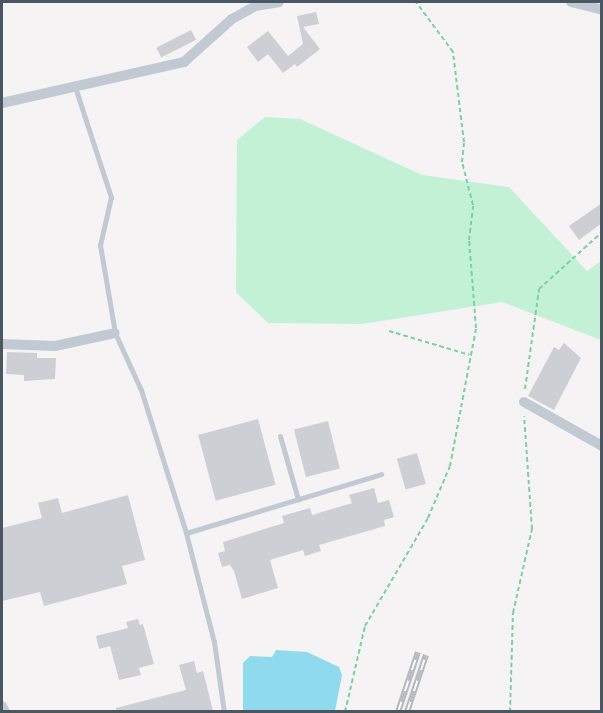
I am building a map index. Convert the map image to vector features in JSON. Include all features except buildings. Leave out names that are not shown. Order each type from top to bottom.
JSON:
[{"type":"street","points":[[2,103],[184,62],[232,19],[255,6],[279,2]]},
{"type":"street","points":[[571,2],[602,10]]},
{"type":"street","points":[[2,344],[55,346],[115,333]]},
{"type":"street","points":[[524,402],[602,446]]},
{"type":"street","points":[[2,706],[5,711]]},
{"type":"lane","points":[[75,87],[111,198],[100,245],[115,333],[141,390],[186,533],[214,642],[224,711]]},
{"type":"lane","points":[[280,436],[298,499]]},
{"type":"lane","points":[[186,533],[381,474]]},
{"type":"path","points":[[345,711],[365,626],[428,518],[450,465],[476,328],[469,240],[473,205],[462,162],[464,142],[453,52],[416,2]]},
{"type":"path","points":[[510,711],[513,613],[532,529],[524,402],[539,289],[602,232]]},
{"type":"path","points":[[388,331],[470,355]]},
{"type":"green space","points":[[265,117],[300,119],[422,175],[509,187],[587,271],[601,261],[601,340],[502,302],[362,324],[268,323],[236,292],[237,140]]},
{"type":"water","points":[[276,650],[307,652],[339,667],[342,675],[335,711],[243,711],[243,663],[250,656],[272,657]]},
{"type":"railway","points":[[398,712],[418,652]]},
{"type":"railway","points":[[407,712],[426,655]]}]
